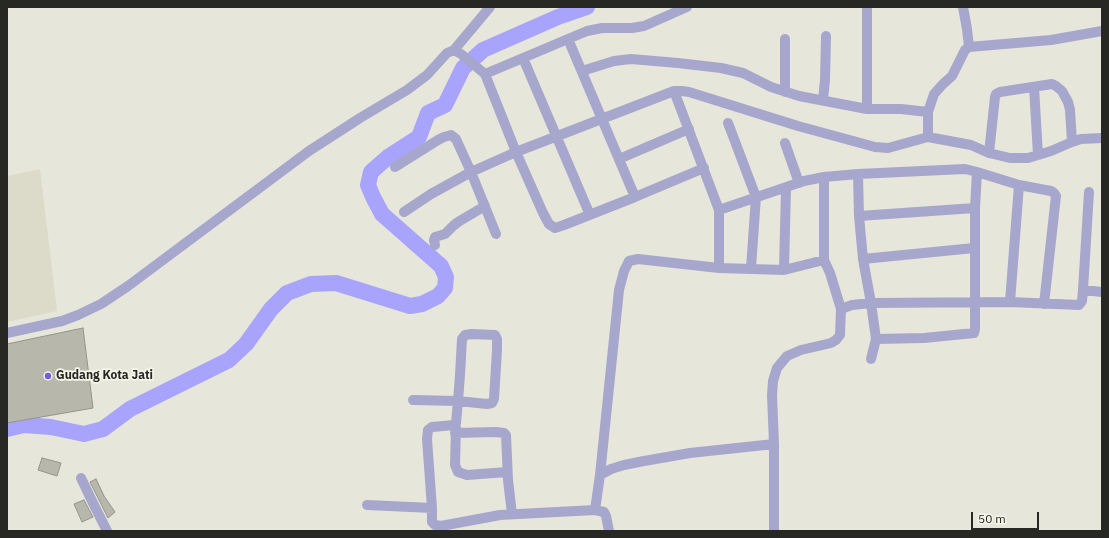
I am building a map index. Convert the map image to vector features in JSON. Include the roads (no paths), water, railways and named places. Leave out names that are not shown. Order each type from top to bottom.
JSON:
[{"type":"street","points":[[458,52],[490,7]]},
{"type":"street","points":[[486,74],[587,31],[602,28],[632,28],[644,26],[687,7]]},
{"type":"street","points":[[867,7],[867,109]]},
{"type":"street","points":[[928,137],[928,112],[934,94],[952,76],[968,47],[967,29],[963,7]]},
{"type":"street","points":[[968,47],[1051,40],[1102,32]]},
{"type":"street","points":[[822,100],[825,80],[826,36]]},
{"type":"street","points":[[568,39],[635,197]]},
{"type":"street","points":[[784,39],[785,92]]},
{"type":"street","points":[[7,333],[62,321],[78,316],[101,304],[128,286],[310,151],[360,118],[407,90],[427,75],[450,51],[458,52],[486,74],[516,152],[549,224],[555,228],[704,168]]},
{"type":"street","points":[[523,58],[590,215]]},
{"type":"street","points":[[582,71],[614,61],[631,59],[721,68],[743,73],[771,87],[799,96],[867,109],[901,109],[928,112]]},
{"type":"street","points":[[989,153],[996,94],[1052,84],[1062,91],[1068,102],[1072,142]]},
{"type":"street","points":[[1034,87],[1038,155]]},
{"type":"street","points":[[674,91],[719,210],[719,268]]},
{"type":"street","points":[[404,212],[430,194],[471,172],[516,152],[603,120],[674,91],[689,92],[798,126],[875,147],[888,148],[928,137],[971,146],[989,153],[1010,158],[1028,158],[1081,139],[1102,138]]},
{"type":"street","points":[[728,122],[756,197],[751,268]]},
{"type":"street","points":[[619,159],[689,129]]},
{"type":"street","points":[[395,167],[444,137],[451,135],[456,139],[496,234]]},
{"type":"street","points":[[785,143],[799,183]]},
{"type":"street","points":[[719,210],[799,183],[824,177],[858,174],[965,170],[977,172],[1018,185],[1051,191],[1056,196],[1044,304]]},
{"type":"street","points":[[876,339],[924,338],[972,334],[974,331],[974,248],[977,172]]},
{"type":"street","points":[[858,174],[859,216],[863,259],[876,339],[871,359]]},
{"type":"street","points":[[774,531],[774,444],[772,395],[773,381],[777,368],[787,356],[801,350],[831,343],[840,335],[841,309],[830,273],[824,260],[824,177]]},
{"type":"street","points":[[1010,302],[1018,185]]},
{"type":"street","points":[[784,270],[786,188]]},
{"type":"street","points":[[841,309],[852,305],[871,303],[1010,302],[1079,305],[1082,302],[1089,192]]},
{"type":"street","points":[[435,245],[435,237],[445,234],[458,222],[485,206]]},
{"type":"street","points":[[859,216],[975,208]]},
{"type":"street","points":[[863,259],[974,248]]},
{"type":"street","points":[[596,510],[619,290],[624,271],[629,261],[638,259],[719,268],[784,270],[824,260]]},
{"type":"street","points":[[1083,290],[1102,292]]},
{"type":"street","points":[[413,400],[458,401],[487,404],[492,403],[494,399],[497,342],[495,335],[472,334],[465,336],[462,339],[458,401],[456,428],[455,465],[458,472],[467,475],[507,472]]},
{"type":"street","points":[[512,514],[507,472],[506,438],[504,434],[456,428],[454,425],[432,427],[428,430],[427,439],[433,526],[441,526],[500,515],[596,510],[604,512],[609,531]]},
{"type":"street","points":[[600,475],[611,469],[644,461],[690,453],[774,444]]},
{"type":"street","points":[[82,478],[107,531]]},
{"type":"street","points":[[367,505],[432,508]]},
{"type":"waterway","points":[[7,429],[24,425],[51,427],[84,434],[103,429],[130,409],[229,360],[246,344],[271,309],[287,293],[311,284],[336,283],[410,306],[422,304],[438,296],[445,288],[446,277],[441,266],[382,214],[368,185],[371,172],[388,157],[419,137],[428,113],[445,105],[463,68],[483,50],[558,17],[587,7]]},
{"type":"place","name":"Gudang Kota Jati","points":[[48,376]]}]
